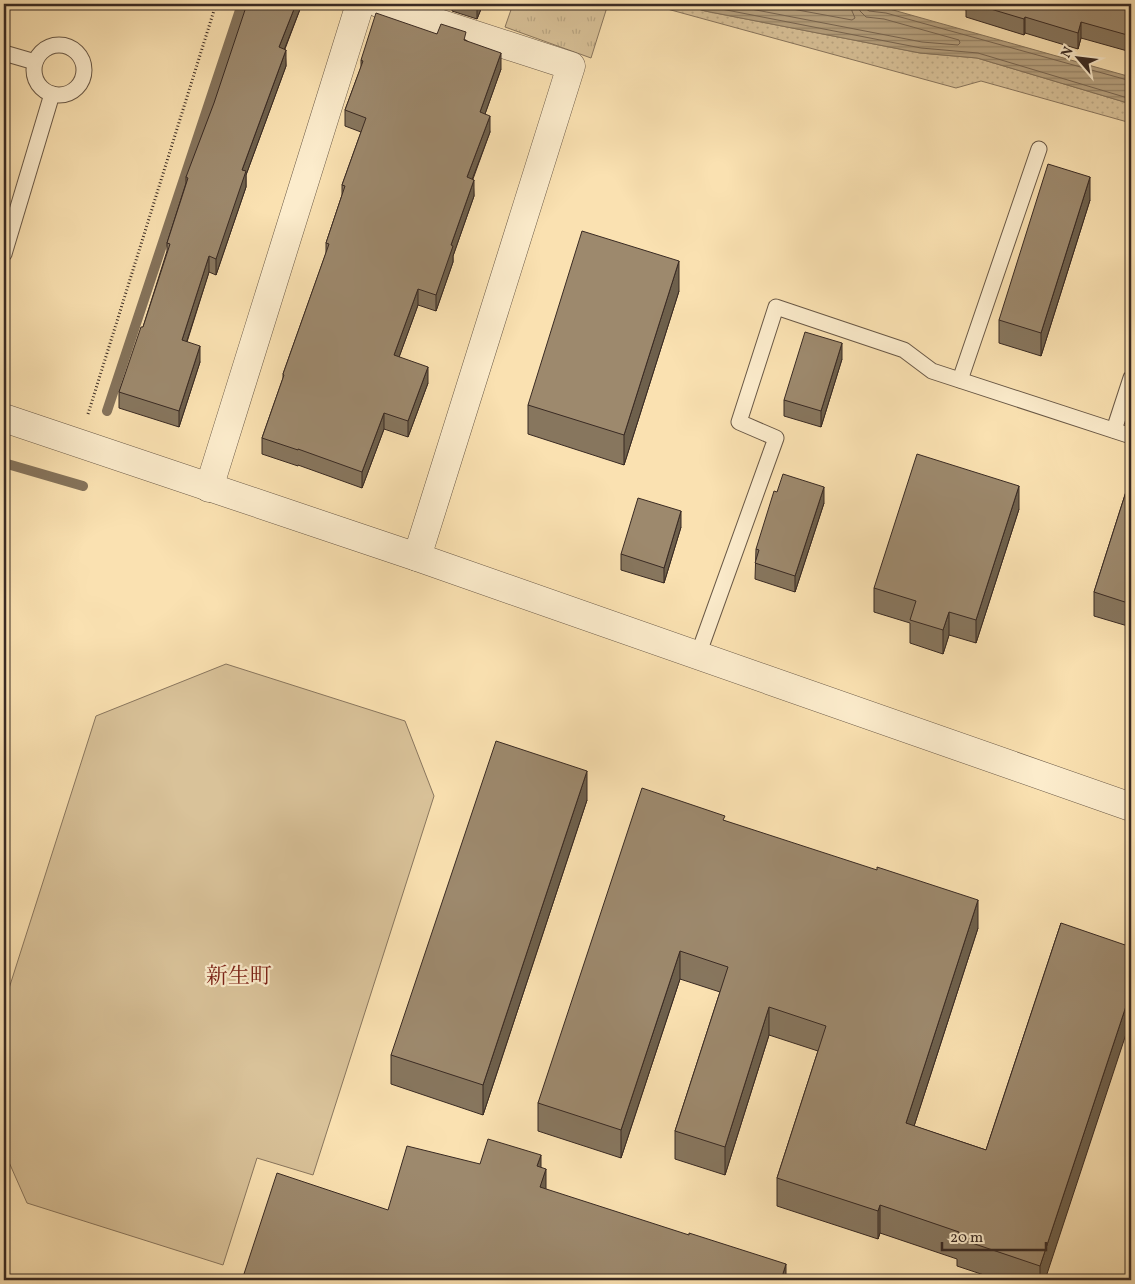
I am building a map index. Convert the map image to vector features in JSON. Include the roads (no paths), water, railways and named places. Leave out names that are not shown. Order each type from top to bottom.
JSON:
[{"type":"street","points":[[209,488],[360,4]]},
{"type":"street","points":[[380,4],[571,66],[417,557]]},
{"type":"street","points":[[4,418],[417,557],[1131,807]]},
{"type":"lane","points":[[54,45],[67,46],[78,52],[84,64],[83,77],[77,88],[65,94],[52,94],[41,87],[35,75],[35,62],[43,51],[54,45]]},
{"type":"lane","points":[[4,52],[35,62]]},
{"type":"lane","points":[[4,254],[52,94]]},
{"type":"lane","points":[[960,380],[1039,149]]},
{"type":"lane","points":[[698,655],[776,438],[739,422],[776,307],[904,350],[932,371],[1131,436]]},
{"type":"lane","points":[[1114,430],[1131,378]]},
{"type":"water","points":[[681,4],[851,4],[886,8],[1131,77],[1131,104],[977,58],[920,53],[705,11]]},
{"type":"waterway","points":[[107,411],[242,4]]},
{"type":"waterway","points":[[4,463],[83,486]]},
{"type":"district","name":"新生町","points":[[239,977]]}]
